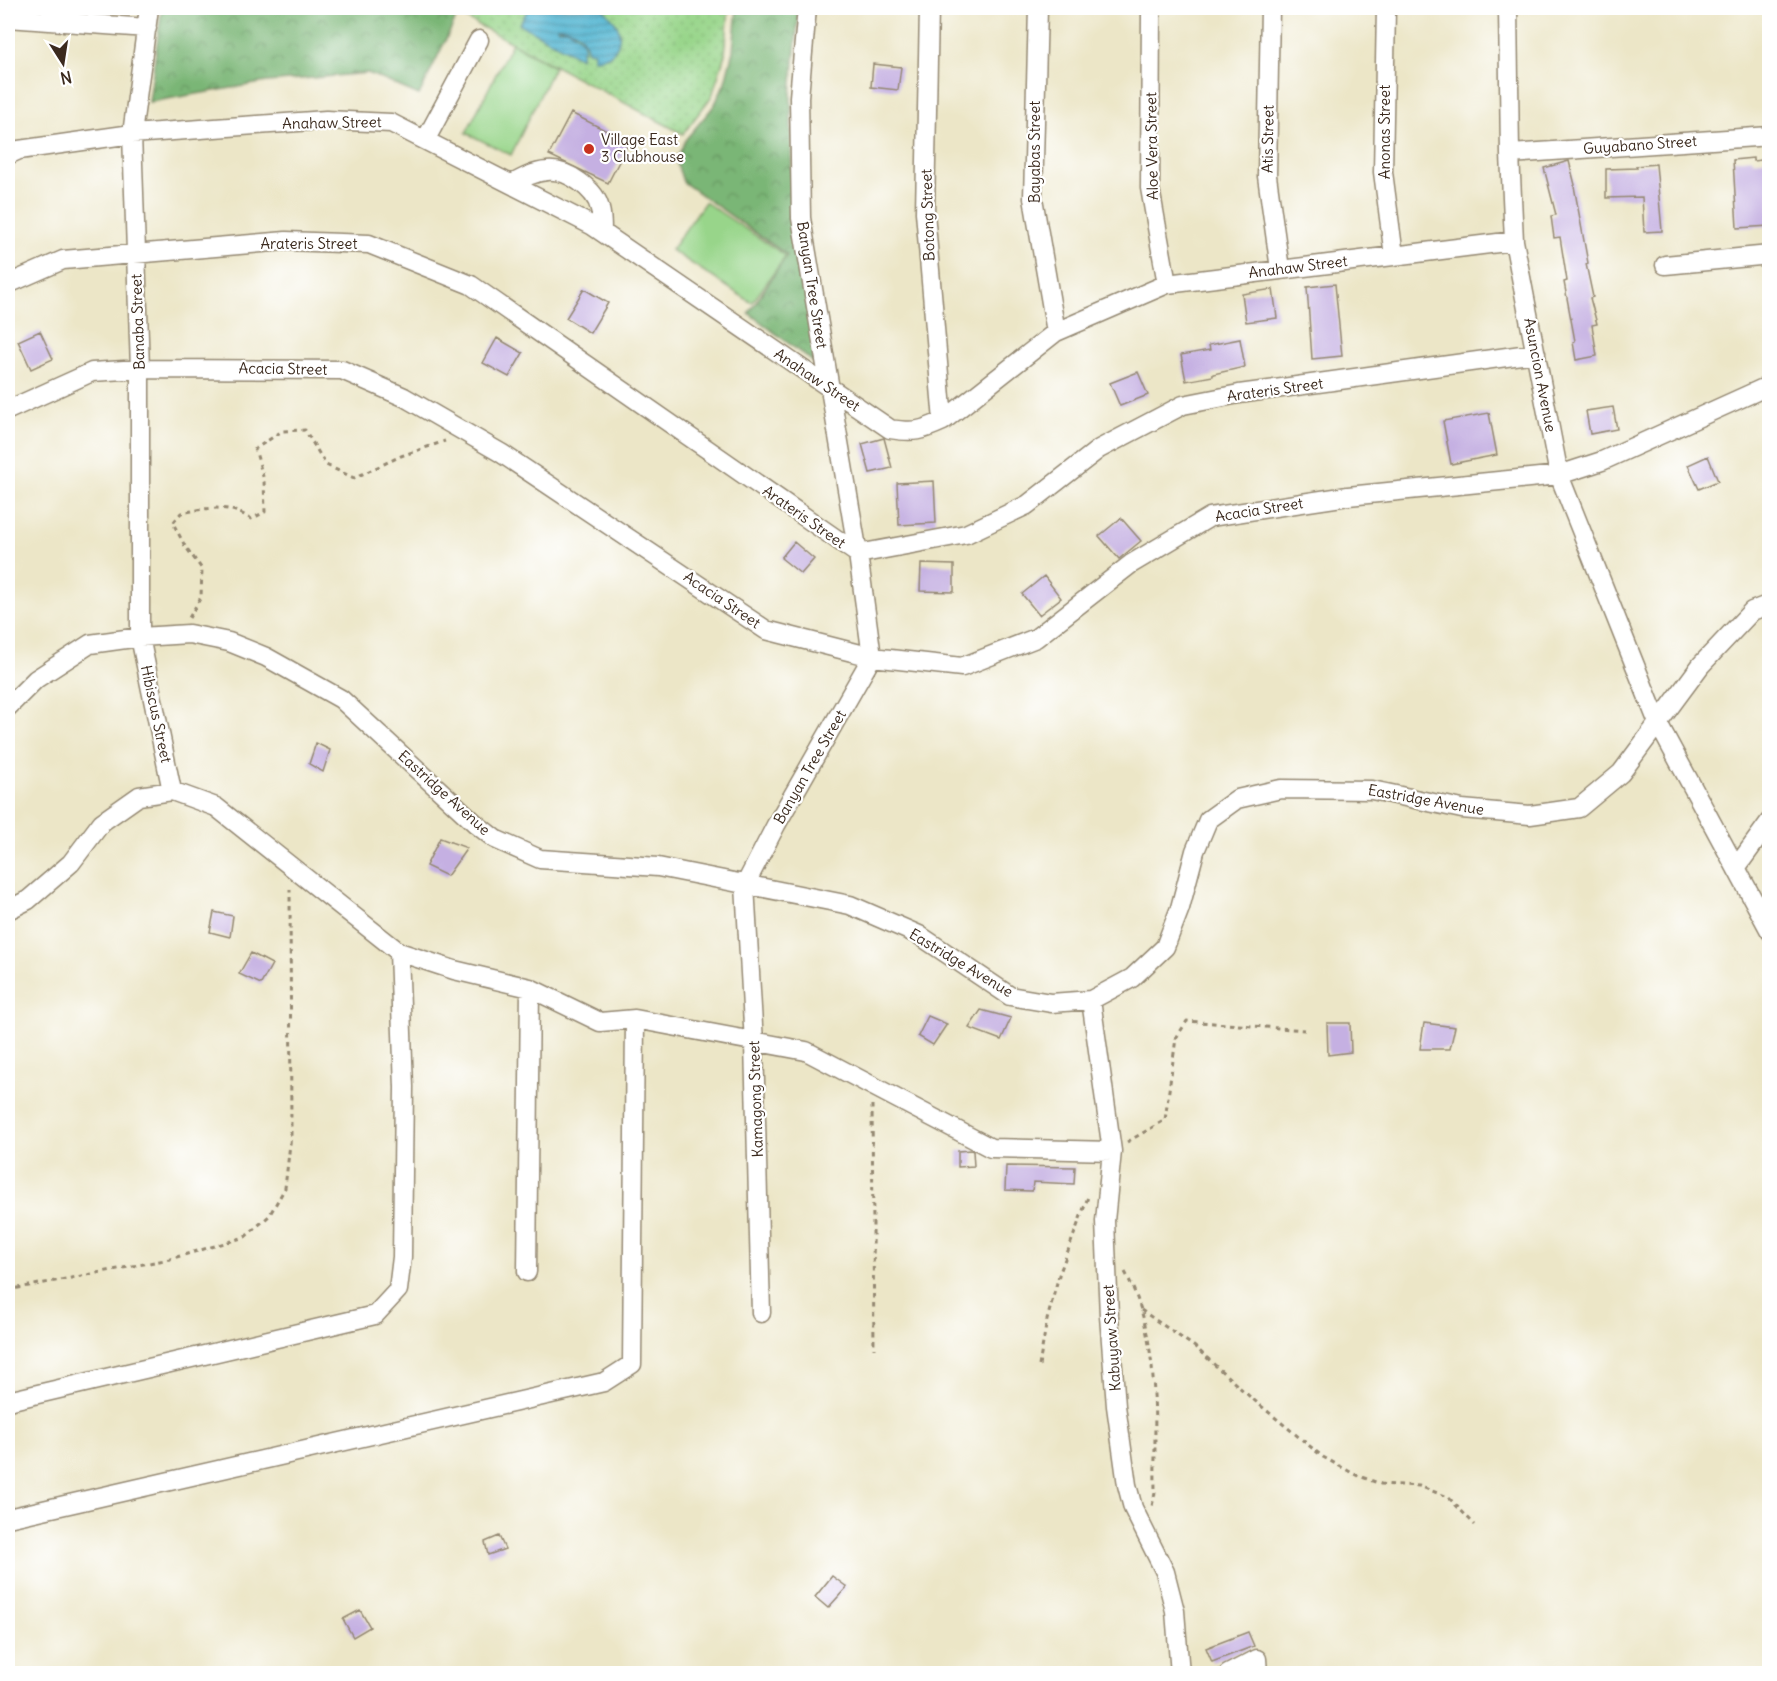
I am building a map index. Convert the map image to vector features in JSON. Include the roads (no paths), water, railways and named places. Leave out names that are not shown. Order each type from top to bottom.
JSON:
[{"type":"street","name":"Banaba Street","points":[[140,637],[140,369],[132,134],[149,8]]},
{"type":"street","name":"Banyan Tree Street","points":[[745,885],[776,825],[872,657],[858,554],[801,218],[799,97],[807,8]]},
{"type":"street","name":"Botong Street","points":[[928,8],[925,212],[943,421]]},
{"type":"street","name":"Bayabas Street","points":[[1038,8],[1033,198],[1056,332]]},
{"type":"street","name":"Aloe Vera Street","points":[[1151,8],[1150,188],[1167,284]]},
{"type":"street","name":"Atis Street","points":[[1270,8],[1267,176],[1280,269]]},
{"type":"street","name":"Anonas Street","points":[[1386,8],[1383,172],[1394,256]]},
{"type":"street","name":"Asuncion Avenue","points":[[1508,8],[1514,241],[1559,475],[1658,723],[1770,931]]},
{"type":"street","points":[[8,18],[147,28]]},
{"type":"street","points":[[426,139],[479,39]]},
{"type":"street","name":"Anahaw Street","points":[[8,155],[19,150],[132,134],[327,120],[391,123],[426,139],[602,232],[890,429],[910,433],[943,421],[1056,332],[1167,284],[1514,241]]},
{"type":"street","name":"Guyabano Street","points":[[1510,154],[1770,136]]},
{"type":"street","points":[[512,184],[528,175],[549,171],[574,178],[590,189],[600,207],[602,232]]},
{"type":"street","name":"Arateris Street","points":[[8,284],[63,260],[286,241],[369,244],[471,285],[858,554],[966,534],[1027,504],[1099,449],[1183,405],[1239,394],[1536,353]]},
{"type":"street","points":[[1665,265],[1770,255]]},
{"type":"street","name":"Acacia Street","points":[[8,410],[92,372],[140,369],[342,370],[404,397],[501,453],[766,630],[872,657],[962,667],[1036,638],[1131,564],[1210,517],[1348,496],[1559,475]]},
{"type":"street","points":[[1559,475],[1602,461],[1770,385]]},
{"type":"street","name":"Eastridge Avenue","points":[[8,707],[36,679],[90,644],[178,634],[229,642],[266,657],[341,699],[476,824],[495,839],[540,859],[658,867],[850,905],[919,935],[1010,996],[1051,1003],[1091,1000],[1132,978],[1165,947],[1180,908],[1195,851],[1208,820],[1237,799],[1281,789],[1372,790],[1462,809],[1530,815],[1579,808],[1621,773],[1701,665],[1752,611],[1770,604]]},
{"type":"street","name":"Hibiscus Street","points":[[140,637],[172,791]]},
{"type":"street","points":[[8,910],[28,900],[71,862],[102,822],[139,796],[172,791],[216,807],[399,952],[454,970],[530,988],[600,1022],[635,1019],[806,1051],[991,1148],[1112,1151]]},
{"type":"street","points":[[1736,868],[1770,820]]},
{"type":"street","name":"Kamagong Street","points":[[745,885],[754,1043],[761,1313]]},
{"type":"street","points":[[8,1401],[375,1315],[398,1290],[402,1257],[404,1087],[399,952]]},
{"type":"street","points":[[526,1272],[530,988]]},
{"type":"street","name":"Kabuyaw Street","points":[[1091,1000],[1112,1151],[1105,1221],[1116,1406],[1127,1485],[1133,1508],[1165,1572],[1174,1611],[1180,1671]]},
{"type":"street","points":[[8,1518],[604,1382],[632,1364],[635,1019]]},
{"type":"street","points":[[1228,1674],[1257,1659],[1258,1674]]},
{"type":"water","points":[[535,8],[602,8],[617,26],[618,45],[608,56],[593,59],[594,52],[588,51],[581,36],[568,28],[557,27],[558,29],[569,29],[582,40],[585,50],[582,50],[581,58],[519,24],[528,10]]},
{"type":"place","name":"Village East 3 Clubhouse","points":[[589,149]]}]
